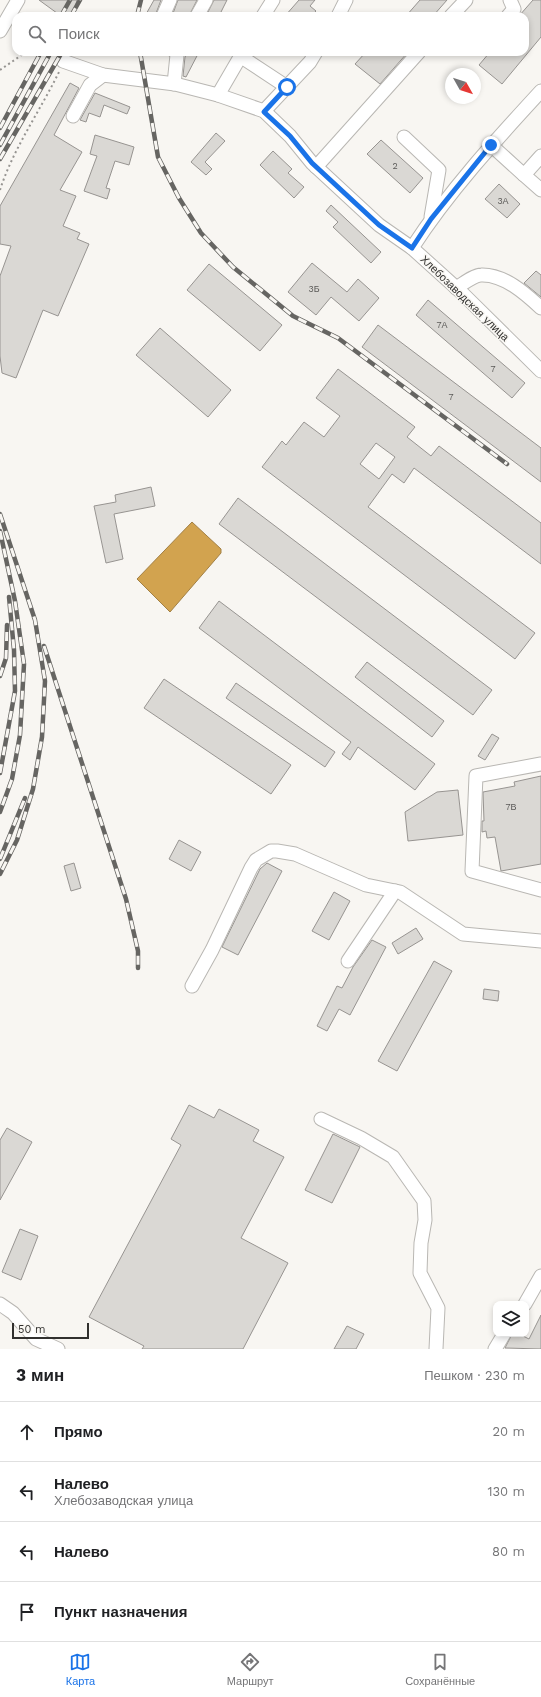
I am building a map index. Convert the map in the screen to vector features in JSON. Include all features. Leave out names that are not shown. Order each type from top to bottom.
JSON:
[{"type":"street","points":[[0,31],[18,0]]},
{"type":"street","points":[[165,12],[170,0]]},
{"type":"street","points":[[199,12],[206,0]]},
{"type":"street","points":[[265,12],[272,0]]},
{"type":"street","points":[[340,12],[346,0]]},
{"type":"street","points":[[455,12],[466,0]]},
{"type":"street","points":[[510,0],[514,9],[511,12]]},
{"type":"street","points":[[174,84],[176,56]]},
{"type":"street","points":[[218,95],[241,56]]},
{"type":"street","points":[[245,56],[287,87]]},
{"type":"street","points":[[264,112],[310,62],[314,56]]},
{"type":"street","points":[[316,167],[415,56]]},
{"type":"street","name":"Хлебозаводская улица","points":[[63,61],[103,75],[174,84],[218,95],[264,112],[290,136],[316,167],[379,225],[412,248],[456,288],[541,371]]},
{"type":"street","points":[[73,116],[90,85],[103,75]]},
{"type":"street","points":[[412,248],[431,219],[491,145],[541,91]]},
{"type":"street","points":[[404,137],[439,170],[431,219]]},
{"type":"street","points":[[491,145],[541,190]]},
{"type":"street","points":[[524,175],[541,156]]},
{"type":"street","points":[[456,288],[480,275],[493,278],[518,287],[541,308]]},
{"type":"street","points":[[541,764],[476,776],[472,870],[541,890]]},
{"type":"street","points":[[192,986],[212,950],[256,860],[271,852],[277,851],[295,854],[366,885],[400,892],[463,934],[541,941]]},
{"type":"street","points":[[348,961],[395,891]]},
{"type":"street","points":[[321,1119],[361,1138],[393,1157],[424,1201],[425,1220],[421,1243],[420,1273],[438,1308],[436,1349]]},
{"type":"street","points":[[527,1301],[541,1276]]},
{"type":"street","points":[[0,1304],[13,1313],[34,1344],[58,1349]]},
{"type":"street","points":[[495,1349],[502,1337]]},
{"type":"path","points":[[0,70],[20,56]]},
{"type":"path","points":[[0,190],[17,149],[49,93],[63,61]]},
{"type":"shaded area","points":[[192,522],[221,549],[221,553],[170,612],[137,579]]},
{"type":"building","points":[[39,0],[77,0],[74,12],[56,12]]},
{"type":"building","points":[[154,0],[161,0],[156,12],[147,12]]},
{"type":"building","points":[[178,0],[197,0],[191,12],[174,12]]},
{"type":"building","points":[[214,0],[227,0],[221,12],[208,12]]},
{"type":"building","points":[[299,0],[315,0],[310,6],[316,11],[315,12],[288,12]]},
{"type":"building","points":[[420,0],[447,0],[436,12],[410,12]]},
{"type":"building","points":[[533,0],[541,0],[541,37],[529,51],[529,12],[522,12]]},
{"type":"building","points":[[197,56],[186,77],[183,76],[185,57]]},
{"type":"building","points":[[362,56],[404,56],[380,84],[355,64]]},
{"type":"building","points":[[487,56],[525,56],[502,84],[479,65]]},
{"type":"building","points":[[70,83],[79,88],[54,135],[82,152],[60,190],[76,196],[63,226],[80,233],[77,239],[89,244],[58,316],[43,310],[16,378],[2,373],[0,356],[0,276],[11,246],[0,244],[0,206]]},
{"type":"building","points":[[95,93],[130,107],[127,114],[104,105],[100,117],[89,113],[86,122],[80,120]]},
{"type":"building","points":[[216,133],[225,141],[205,162],[212,169],[206,175],[191,162]]},
{"type":"building","points":[[95,135],[134,147],[129,165],[115,161],[106,188],[110,189],[107,199],[84,191],[97,156],[90,154]]},
{"type":"building","points":[[381,140],[423,178],[410,193],[367,154]]},
{"type":"building","points":[[273,151],[292,169],[288,173],[304,187],[294,198],[260,165]]},
{"type":"building","points":[[499,184],[520,204],[507,218],[485,199]]},
{"type":"building","points":[[331,205],[381,252],[371,263],[333,227],[338,222],[326,211]]},
{"type":"building","points":[[312,263],[347,292],[358,279],[379,298],[359,321],[331,297],[316,315],[288,292]]},
{"type":"building","points":[[209,264],[282,325],[260,351],[187,290]]},
{"type":"building","points":[[536,271],[541,275],[541,297],[524,283]]},
{"type":"building","points":[[428,300],[525,383],[512,398],[416,315]]},
{"type":"building","points":[[378,325],[541,448],[541,482],[362,347]]},
{"type":"building","points":[[160,328],[231,390],[208,417],[136,355]]},
{"type":"building","points":[[338,369],[415,427],[407,437],[431,456],[439,446],[541,523],[541,564],[414,468],[404,483],[392,474],[368,507],[535,633],[515,659],[262,467],[282,441],[286,445],[304,422],[324,437],[340,416],[316,398]],"holes":[[[376,443],[395,457],[379,479],[360,464]]]},
{"type":"building","points":[[151,487],[155,506],[114,514],[123,559],[106,563],[94,506],[116,502],[115,495]]},
{"type":"building","points":[[238,498],[492,690],[473,715],[219,524]]},
{"type":"building","points":[[219,601],[435,764],[415,790],[358,747],[350,760],[342,754],[351,742],[199,628]]},
{"type":"building","points":[[367,662],[444,721],[432,737],[355,677]]},
{"type":"building","points":[[164,679],[291,765],[271,794],[144,708]]},
{"type":"building","points":[[236,683],[335,752],[325,767],[226,698]]},
{"type":"building","points":[[492,734],[499,738],[485,760],[478,756]]},
{"type":"building","points":[[541,776],[541,864],[501,871],[495,837],[487,838],[486,831],[482,832],[482,821],[484,821],[483,792],[515,786],[514,782]]},
{"type":"building","points":[[458,790],[463,835],[408,841],[405,812],[437,792]]},
{"type":"building","points":[[179,840],[201,852],[191,871],[169,859]]},
{"type":"building","points":[[74,863],[81,888],[71,891],[64,866]]},
{"type":"building","points":[[267,863],[282,871],[238,955],[222,947],[260,869]]},
{"type":"building","points":[[334,892],[350,901],[329,940],[312,931]]},
{"type":"building","points":[[416,928],[423,939],[398,954],[392,943]]},
{"type":"building","points":[[372,940],[386,947],[350,1015],[339,1009],[327,1031],[317,1026],[337,986],[342,988],[353,967]]},
{"type":"building","points":[[434,961],[452,971],[397,1071],[378,1061]]},
{"type":"building","points":[[484,989],[499,991],[498,1001],[483,999]]},
{"type":"building","points":[[189,1105],[214,1118],[219,1109],[259,1130],[253,1141],[284,1157],[241,1238],[288,1263],[243,1349],[142,1349],[144,1346],[89,1317],[181,1145],[171,1139]]},
{"type":"building","points":[[7,1128],[32,1142],[0,1200],[0,1140]]},
{"type":"building","points":[[333,1134],[360,1147],[332,1203],[305,1190]]},
{"type":"building","points":[[20,1229],[38,1236],[21,1280],[2,1272]]},
{"type":"building","points":[[541,1315],[541,1349],[505,1348],[510,1337],[525,1337],[529,1339]]},
{"type":"building","points":[[347,1326],[364,1334],[356,1349],[334,1349]]},
{"type":"railway","points":[[63,12],[70,0]]},
{"type":"railway","points":[[73,12],[80,0]]},
{"type":"railway","points":[[138,12],[141,0]]},
{"type":"railway","points":[[0,128],[39,56]]},
{"type":"railway","points":[[0,145],[49,56]]},
{"type":"railway","points":[[0,159],[60,56]]},
{"type":"railway","points":[[141,56],[158,157],[179,198],[201,233],[233,267],[293,316],[338,338],[507,464]]},
{"type":"railway","points":[[0,514],[35,620],[45,681],[42,737],[33,789],[17,840],[0,874]]},
{"type":"railway","points":[[0,531],[15,601],[24,664],[20,735],[12,779],[0,812]]},
{"type":"railway","points":[[0,773],[15,691],[14,650],[9,597]]},
{"type":"railway","points":[[0,676],[6,658],[7,625]]},
{"type":"railway","points":[[44,646],[126,899],[138,951],[138,968]]},
{"type":"railway","points":[[0,859],[25,798]]},
{"type":"route","points":[[287,87],[264,112],[290,136],[312,163],[379,225],[412,248],[431,219],[491,145]]}]
